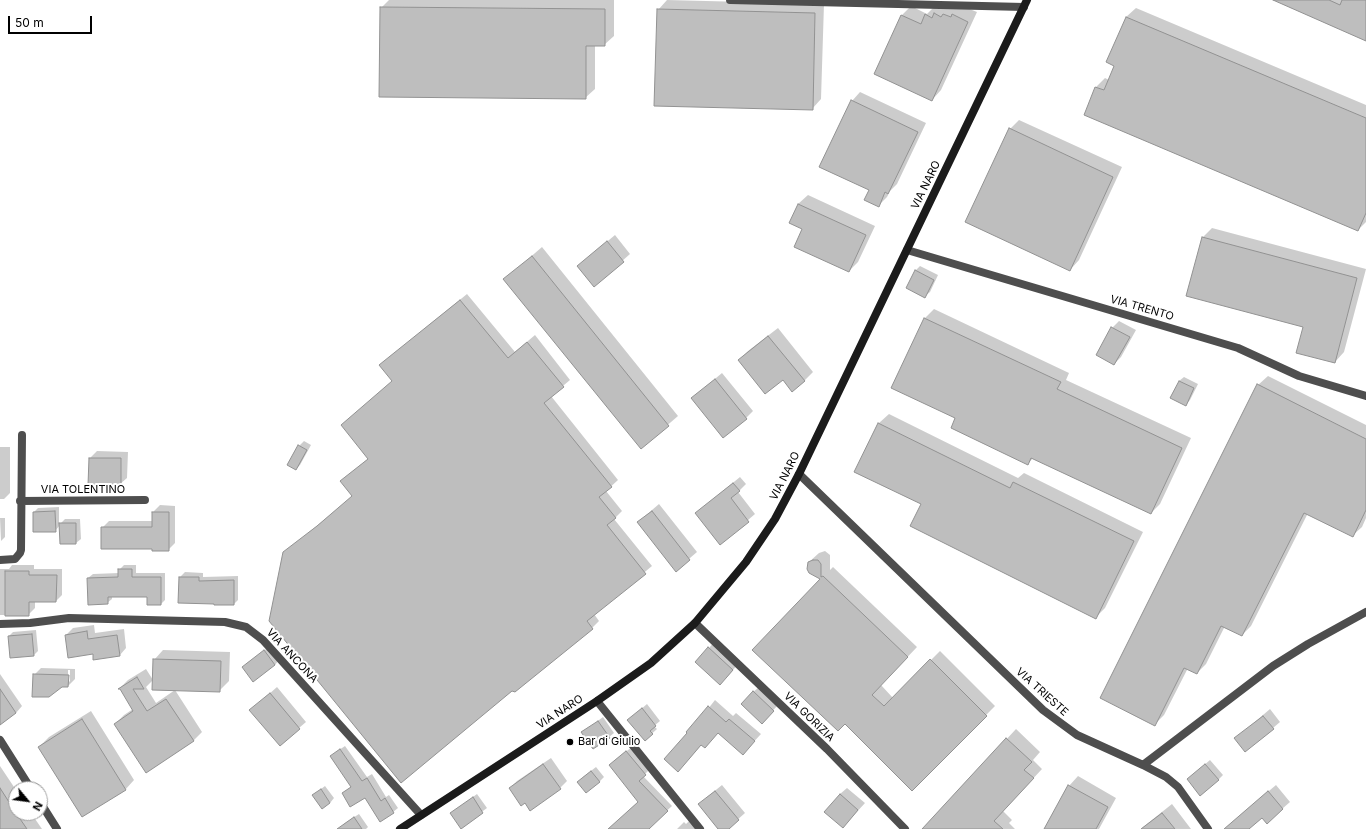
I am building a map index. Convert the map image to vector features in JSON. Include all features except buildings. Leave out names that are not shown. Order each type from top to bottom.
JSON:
[{"type":"street","points":[[730,0],[1025,4]]},
{"type":"street","name":"VIA NARO","points":[[400,829],[409,827],[421,815],[597,701],[651,664],[695,623],[735,576],[775,519],[799,474],[1025,4]]},
{"type":"street","name":"VIA TRENTO","points":[[907,250],[1238,348],[1299,376],[1366,396]]},
{"type":"street","points":[[0,560],[12,560],[20,554],[22,435]]},
{"type":"street","name":"VIA TRIESTE","points":[[799,474],[1043,710],[1077,735],[1143,765],[1172,781],[1208,829]]},
{"type":"street","name":"VIA TOLENTINO","points":[[20,502],[145,500]]},
{"type":"street","points":[[1143,765],[1273,666],[1308,644],[1366,612]]},
{"type":"street","name":"VIA ANCONA","points":[[0,624],[30,623],[70,618],[226,622],[246,627],[263,640],[421,815]]},
{"type":"street","name":"VIA GORIZIA","points":[[695,623],[827,749],[905,829]]},
{"type":"street","points":[[597,701],[700,829]]},
{"type":"street","points":[[0,740],[27,781]]},
{"type":"street","points":[[48,815],[57,829]]},
{"type":"place","name":"Bar di Giulio","points":[[570,742]]}]
